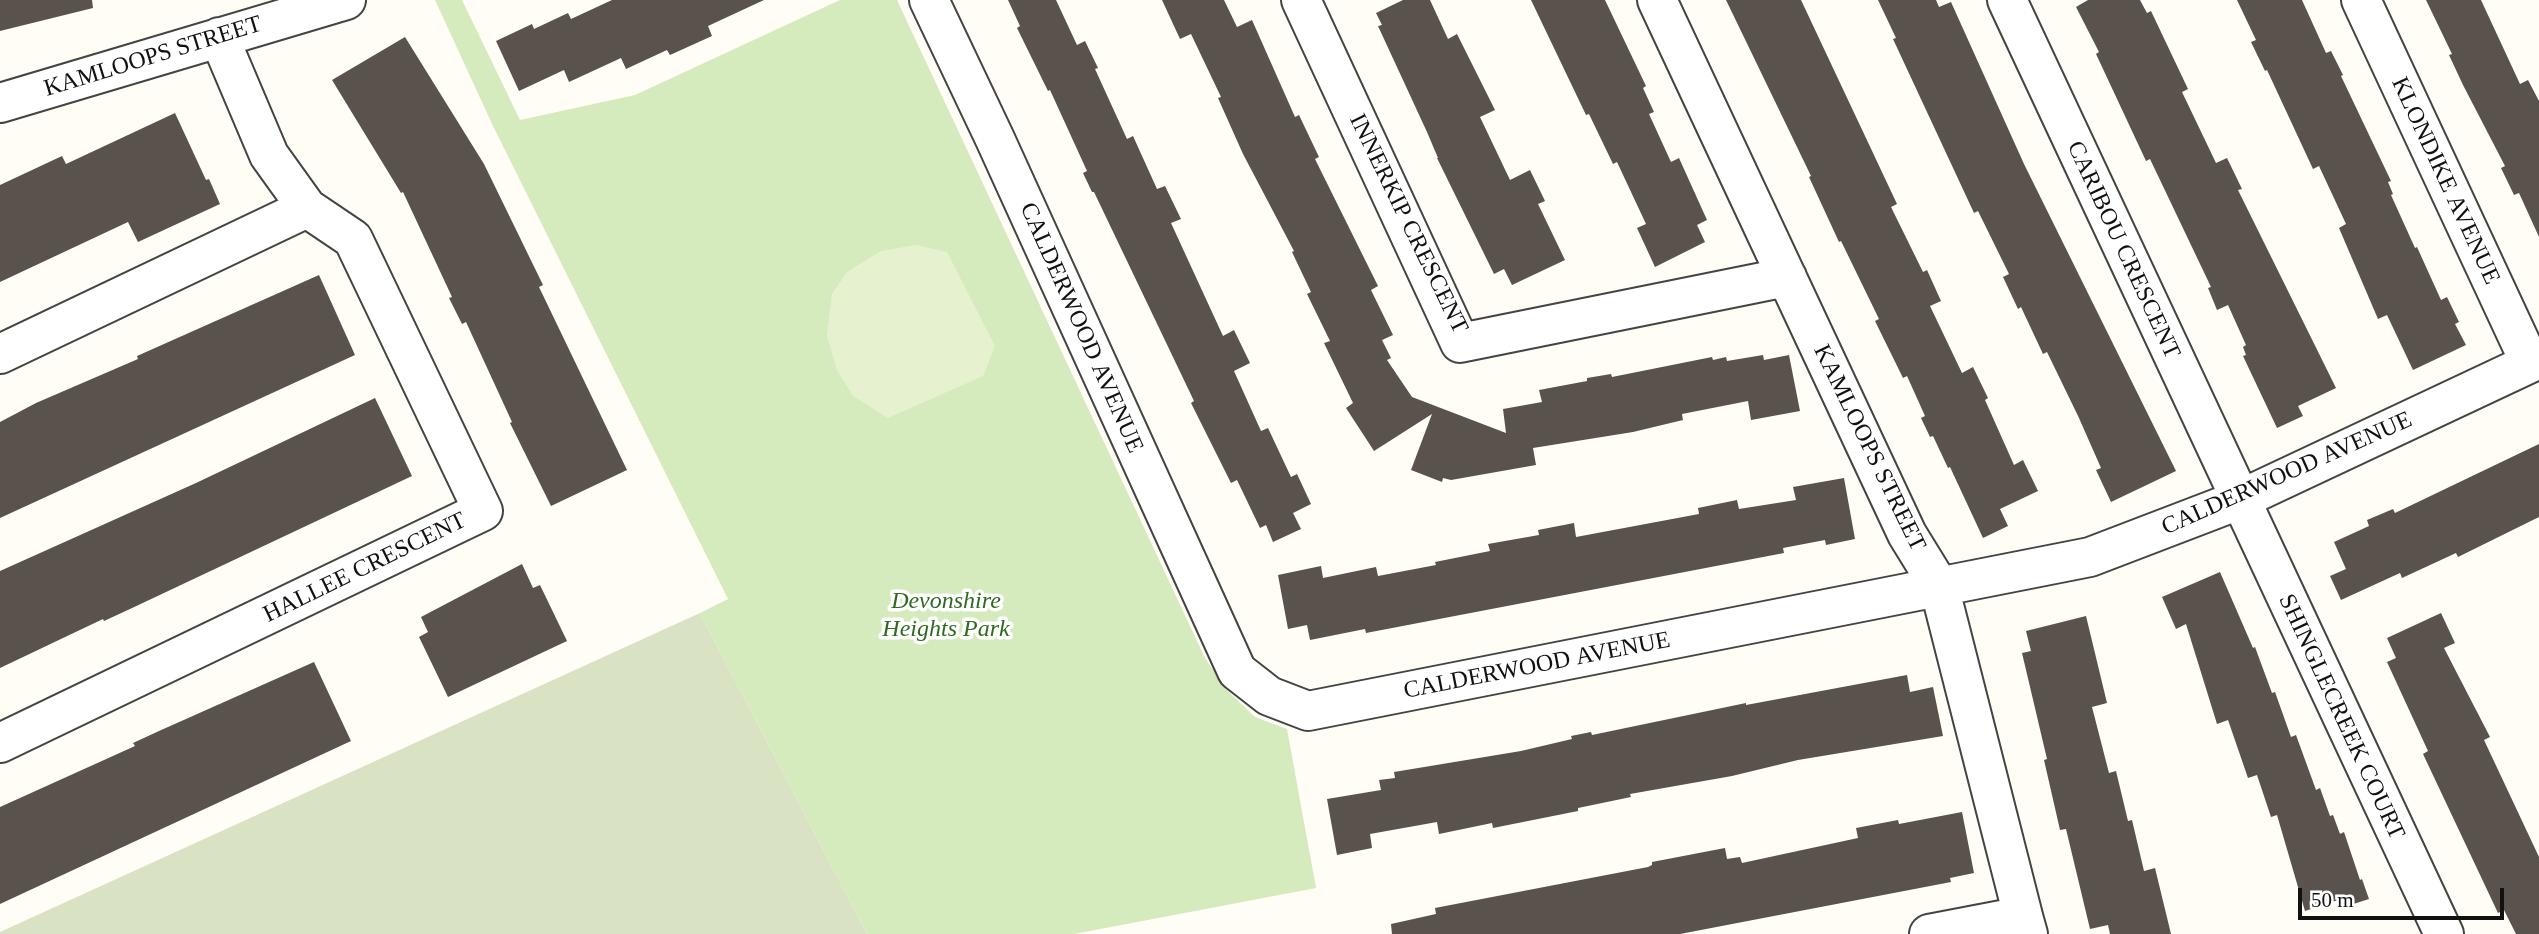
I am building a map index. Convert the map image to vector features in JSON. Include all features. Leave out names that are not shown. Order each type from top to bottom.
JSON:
[{"type":"street","name":"KAMLOOPS STREET","points":[[0,103],[346,0]]},
{"type":"street","name":"CALDERWOOD AVENUE","points":[[929,0],[1237,671],[1269,696],[1308,711],[2090,557],[2239,500],[2535,361]]},
{"type":"street","name":"INNERKIP CRESCENT","points":[[1301,0],[1460,343],[1787,277]]},
{"type":"street","name":"KAMLOOPS STREET","points":[[1657,0],[1907,534],[1939,586],[2026,925]]},
{"type":"street","name":"CARIBOU CRESCENT","points":[[2007,0],[2239,500]]},
{"type":"street","name":"KLONDIKE AVENUE","points":[[2361,0],[2535,361]]},
{"type":"street","name":"HALLEE CRESCENT","points":[[0,743],[483,511],[353,240],[307,208],[269,155],[219,37]]},
{"type":"street","points":[[0,354],[307,208]]},
{"type":"street","name":"SHINGLECREEK COURT","points":[[2239,500],[2444,934]]},
{"type":"street","points":[[1929,934],[2026,925]]},
{"type":"green space","name":"Devonshire Heights Park","points":[[435,0],[462,0],[520,120],[635,95],[840,0],[897,0],[1205,658],[1226,689],[1255,717],[1287,729],[1316,888],[1074,934],[867,934],[700,613],[728,599],[493,126]]},
{"type":"green space","points":[[916,245],[947,252],[995,346],[983,376],[888,418],[853,396],[837,370],[827,336],[832,294],[847,272],[881,251]]},
{"type":"green space","points":[[700,613],[867,934],[0,934],[0,932]]},
{"type":"building","points":[[0,0],[92,0],[93,8],[0,31]]},
{"type":"building","points":[[612,0],[764,0],[708,26],[712,36],[670,55],[667,50],[626,69],[621,58],[569,82],[564,70],[519,91],[496,41],[532,24],[534,29],[568,13],[571,19]]},
{"type":"building","points":[[1008,0],[1056,0],[1077,45],[1085,41],[1127,139],[1133,136],[1157,189],[1165,186],[1181,219],[1171,223],[1223,336],[1234,330],[1250,363],[1234,371],[1261,431],[1268,428],[1291,477],[1297,474],[1311,504],[1293,513],[1301,529],[1273,542],[1266,525],[1260,528],[1237,480],[1231,483],[1083,173],[1087,171],[1050,90],[1048,91],[1017,28],[1020,26]]},
{"type":"building","points":[[1162,0],[1224,0],[1237,27],[1252,20],[1295,117],[1299,115],[1319,157],[1315,159],[1378,286],[1371,290],[1393,335],[1382,340],[1391,358],[1387,360],[1412,397],[1506,433],[1503,409],[1542,402],[1539,390],[1587,381],[1587,378],[1611,374],[1612,377],[1712,357],[1713,360],[1726,357],[1727,361],[1763,355],[1764,360],[1789,355],[1800,411],[1751,420],[1748,401],[1682,414],[1683,420],[1633,432],[1533,448],[1536,465],[1451,480],[1443,478],[1442,482],[1411,470],[1432,414],[1374,451],[1346,408],[1353,403],[1324,343],[1330,341],[1307,294],[1311,292],[1292,252],[1294,251],[1243,154],[1218,98],[1221,97],[1191,34],[1180,39]]},
{"type":"building","points":[[1403,0],[1430,0],[1448,39],[1457,34],[1495,110],[1480,117],[1510,180],[1530,170],[1545,201],[1538,204],[1565,260],[1512,285],[1504,269],[1494,274],[1437,158],[1378,26],[1382,25],[1376,13]]},
{"type":"building","points":[[1531,0],[1605,0],[1646,86],[1643,88],[1654,112],[1649,114],[1671,162],[1679,158],[1707,220],[1697,225],[1705,242],[1655,267],[1637,228],[1646,224],[1617,162],[1613,164],[1589,114],[1586,115]]},
{"type":"building","points":[[1726,0],[1801,0],[1897,204],[1891,207],[1923,272],[1927,270],[1941,301],[1930,306],[1962,373],[1973,367],[2014,465],[2023,460],[2038,491],[2000,509],[2008,526],[1983,538],[1950,467],[1948,468],[1933,436],[1930,437],[1921,418],[1925,416],[1907,376],[1903,378],[1875,321],[1879,319],[1841,241],[1839,242],[1809,177],[1811,176]]},
{"type":"building","points":[[1878,0],[1936,0],[1939,7],[1951,2],[2024,164],[2176,471],[2111,502],[2096,470],[2101,468],[2079,418],[2047,352],[2043,354],[2021,307],[2018,309],[2003,277],[2009,274],[1978,211],[1974,213],[1893,39],[1896,38]]},
{"type":"building","points":[[2088,0],[2140,0],[2147,13],[2151,11],[2188,89],[2182,92],[2216,163],[2227,158],[2242,189],[2238,190],[2336,388],[2298,406],[2303,416],[2277,428],[2243,356],[2246,355],[2243,347],[2246,345],[2228,305],[2217,310],[2208,288],[2211,287],[2150,159],[2146,161],[2096,54],[2099,52],[2076,7]]},
{"type":"building","points":[[2237,0],[2302,0],[2326,53],[2331,51],[2343,75],[2341,76],[2391,181],[2388,182],[2393,194],[2391,195],[2415,248],[2417,247],[2441,300],[2447,297],[2459,322],[2455,324],[2466,345],[2413,370],[2387,315],[2378,319],[2339,228],[2346,224],[2319,166],[2313,169],[2267,70],[2265,71],[2251,42],[2256,40]]},
{"type":"building","points":[[2426,0],[2481,0],[2520,84],[2528,80],[2539,101],[2539,237],[2519,193],[2514,195],[2501,168],[2505,166],[2463,85],[2449,55],[2452,54]]},
{"type":"building","points":[[405,37],[484,164],[543,285],[539,287],[627,470],[551,506],[510,423],[512,422],[466,322],[462,324],[449,298],[452,297],[403,192],[401,193],[332,80]]},
{"type":"building","points":[[175,113],[220,204],[138,242],[128,222],[0,282],[0,185],[62,156],[66,164]]},
{"type":"building","points":[[319,275],[355,355],[0,518],[0,422],[36,403],[138,359],[137,356]]},
{"type":"building","points":[[375,398],[412,476],[0,668],[0,571],[196,483]]},
{"type":"building","points":[[2539,444],[2539,517],[2458,557],[2456,553],[2402,578],[2400,573],[2341,600],[2330,576],[2346,569],[2334,542],[2369,526],[2367,520],[2393,509],[2395,513]]},
{"type":"building","points":[[1844,478],[1855,539],[1826,545],[1825,540],[1783,548],[1784,553],[1366,633],[1365,629],[1310,640],[1307,625],[1288,629],[1278,575],[1321,566],[1323,578],[1376,567],[1378,576],[1490,551],[1488,544],[1539,535],[1538,530],[1574,523],[1576,537],[1699,514],[1698,508],[1737,500],[1739,509],[1796,500],[1793,487]]},
{"type":"building","points":[[522,564],[533,588],[540,585],[567,641],[448,697],[419,637],[428,632],[421,617]]},
{"type":"building","points":[[2220,572],[2253,648],[2255,647],[2272,693],[2275,692],[2291,737],[2296,735],[2316,790],[2320,788],[2340,834],[2344,832],[2369,899],[2344,907],[2341,899],[2305,911],[2277,815],[2271,817],[2257,775],[2248,778],[2228,720],[2217,724],[2186,624],[2176,629],[2162,597]]},
{"type":"building","points":[[2441,613],[2455,643],[2444,648],[2490,737],[2484,740],[2539,857],[2539,934],[2516,934],[2504,910],[2498,913],[2423,754],[2428,751],[2387,662],[2396,658],[2387,638]]},
{"type":"building","points":[[2086,616],[2107,703],[2092,707],[2109,773],[2116,771],[2128,821],[2132,820],[2144,871],[2155,868],[2171,934],[2110,934],[2108,925],[2090,929],[2066,829],[2060,830],[2044,760],[2047,759],[2022,653],[2031,651],[2026,631]]},
{"type":"building","points":[[314,662],[351,741],[0,904],[0,807],[135,746],[133,743]]},
{"type":"building","points":[[1907,675],[1910,692],[1933,687],[1943,736],[1798,760],[1732,776],[1630,794],[1631,797],[1578,808],[1578,811],[1493,828],[1492,823],[1439,834],[1437,822],[1370,834],[1372,848],[1337,855],[1327,799],[1381,790],[1379,780],[1395,778],[1394,772],[1521,751],[1591,732],[1592,735],[1746,703]]},
{"type":"building","points":[[1962,812],[1974,873],[1950,878],[1951,882],[1680,934],[1392,934],[1391,924],[1436,914],[1435,908],[1648,867],[1652,862],[1725,848],[1727,859],[1740,857],[1742,863],[1858,838],[1856,828],[1898,820],[1899,824]]}]
